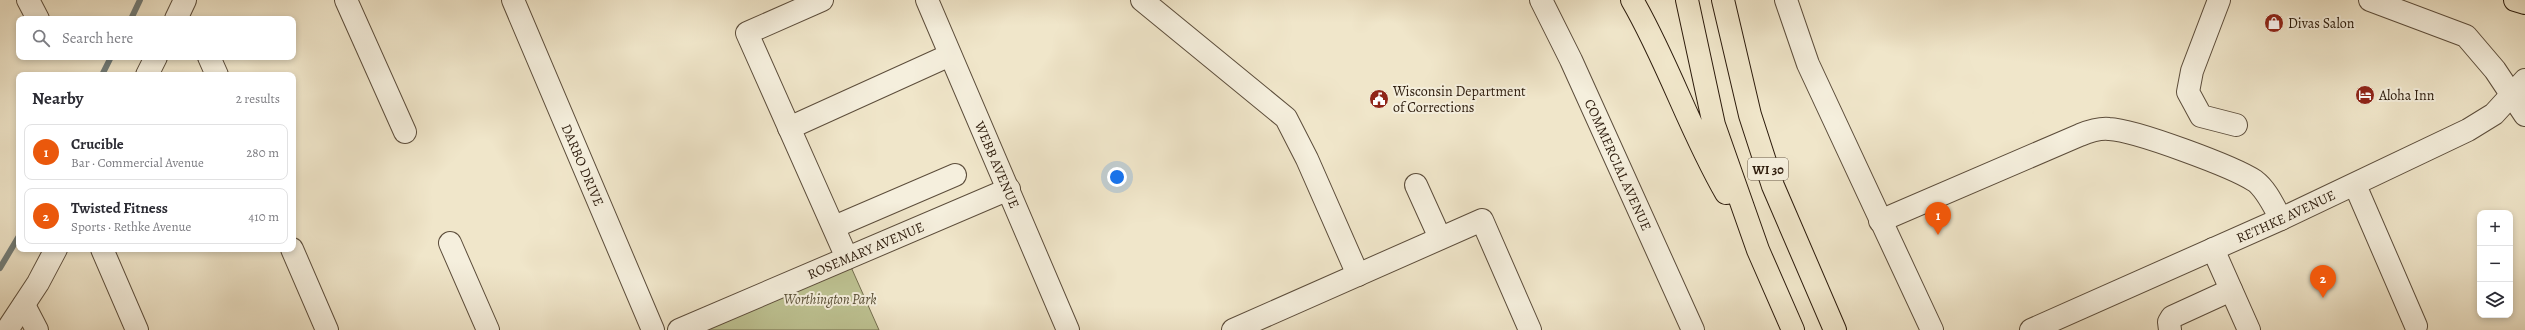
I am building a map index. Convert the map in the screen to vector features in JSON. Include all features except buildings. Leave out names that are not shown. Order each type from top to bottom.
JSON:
[{"type":"main road","points":[[1632,0],[1649,30],[1707,160],[1758,250]]},
{"type":"main road","name":"WI 30","points":[[1687,0],[1714,125],[1758,250],[1793,330]]},
{"type":"main road","name":"WI 30","points":[[1723,0],[1750,115],[1774,186],[1835,330]]},
{"type":"main road","points":[[2515,0],[2525,3]]},
{"type":"street","points":[[28,0],[36,16]]},
{"type":"street","points":[[346,0],[405,132]]},
{"type":"street","name":"DARBO DRIVE","points":[[513,0],[653,330]]},
{"type":"street","points":[[822,0],[747,33],[848,258]]},
{"type":"street","name":"WEBB AVENUE","points":[[926,0],[1009,189],[1068,330]]},
{"type":"street","points":[[1142,0],[1286,118],[1358,275]]},
{"type":"street","name":"COMMERCIAL AVENUE","points":[[1542,0],[1574,67],[1692,330]]},
{"type":"street","points":[[1786,0],[1808,64],[1932,330]]},
{"type":"street","points":[[2219,0],[2192,71],[2188,92],[2201,116],[2236,125]]},
{"type":"street","points":[[2370,0],[2466,36],[2495,70],[2519,88],[2525,115]]},
{"type":"street","points":[[789,128],[950,54]]},
{"type":"street","points":[[148,72],[154,60]]},
{"type":"street","points":[[210,60],[216,72]]},
{"type":"street","name":"RETHKE AVENUE","points":[[2042,328],[2355,185],[2480,124],[2494,114],[2519,88]]},
{"type":"street","points":[[1880,221],[2080,135],[2094,130],[2110,129],[2183,150],[2243,174],[2257,182],[2265,192],[2281,219]]},
{"type":"street","points":[[834,227],[955,175]]},
{"type":"street","points":[[1416,185],[1440,238]]},
{"type":"street","points":[[2355,185],[2416,326]]},
{"type":"street","name":"ROSEMARY AVENUE","points":[[679,330],[1009,189]]},
{"type":"street","points":[[1233,330],[1482,220],[1530,330]]},
{"type":"street","points":[[450,243],[488,330]]},
{"type":"street","points":[[2213,249],[2249,330]]},
{"type":"street","points":[[8,330],[54,252]]},
{"type":"street","points":[[103,252],[137,330]]},
{"type":"street","points":[[293,252],[327,330]]},
{"type":"street","points":[[2170,330],[2169,322],[2172,317],[2232,290]]},
{"type":"street","points":[[24,305],[37,330]]},
{"type":"green space","name":"Worthington Park","points":[[847,258],[879,330],[679,330]]},
{"type":"waterway","points":[[132,16],[140,0]]},
{"type":"waterway","points":[[104,72],[110,60]]},
{"type":"waterway","points":[[0,268],[16,241]]},
{"type":"place","name":"Divas Salon","points":[[2274,23]]},
{"type":"place","name":"Aloha Inn","points":[[2365,95]]},
{"type":"place","name":"Wisconsin Department of Corrections","points":[[1379,99]]},
{"type":"place","name":"Crucible","points":[[1938,235]]},
{"type":"place","name":"Twisted Fitness","points":[[2323,298]]}]
